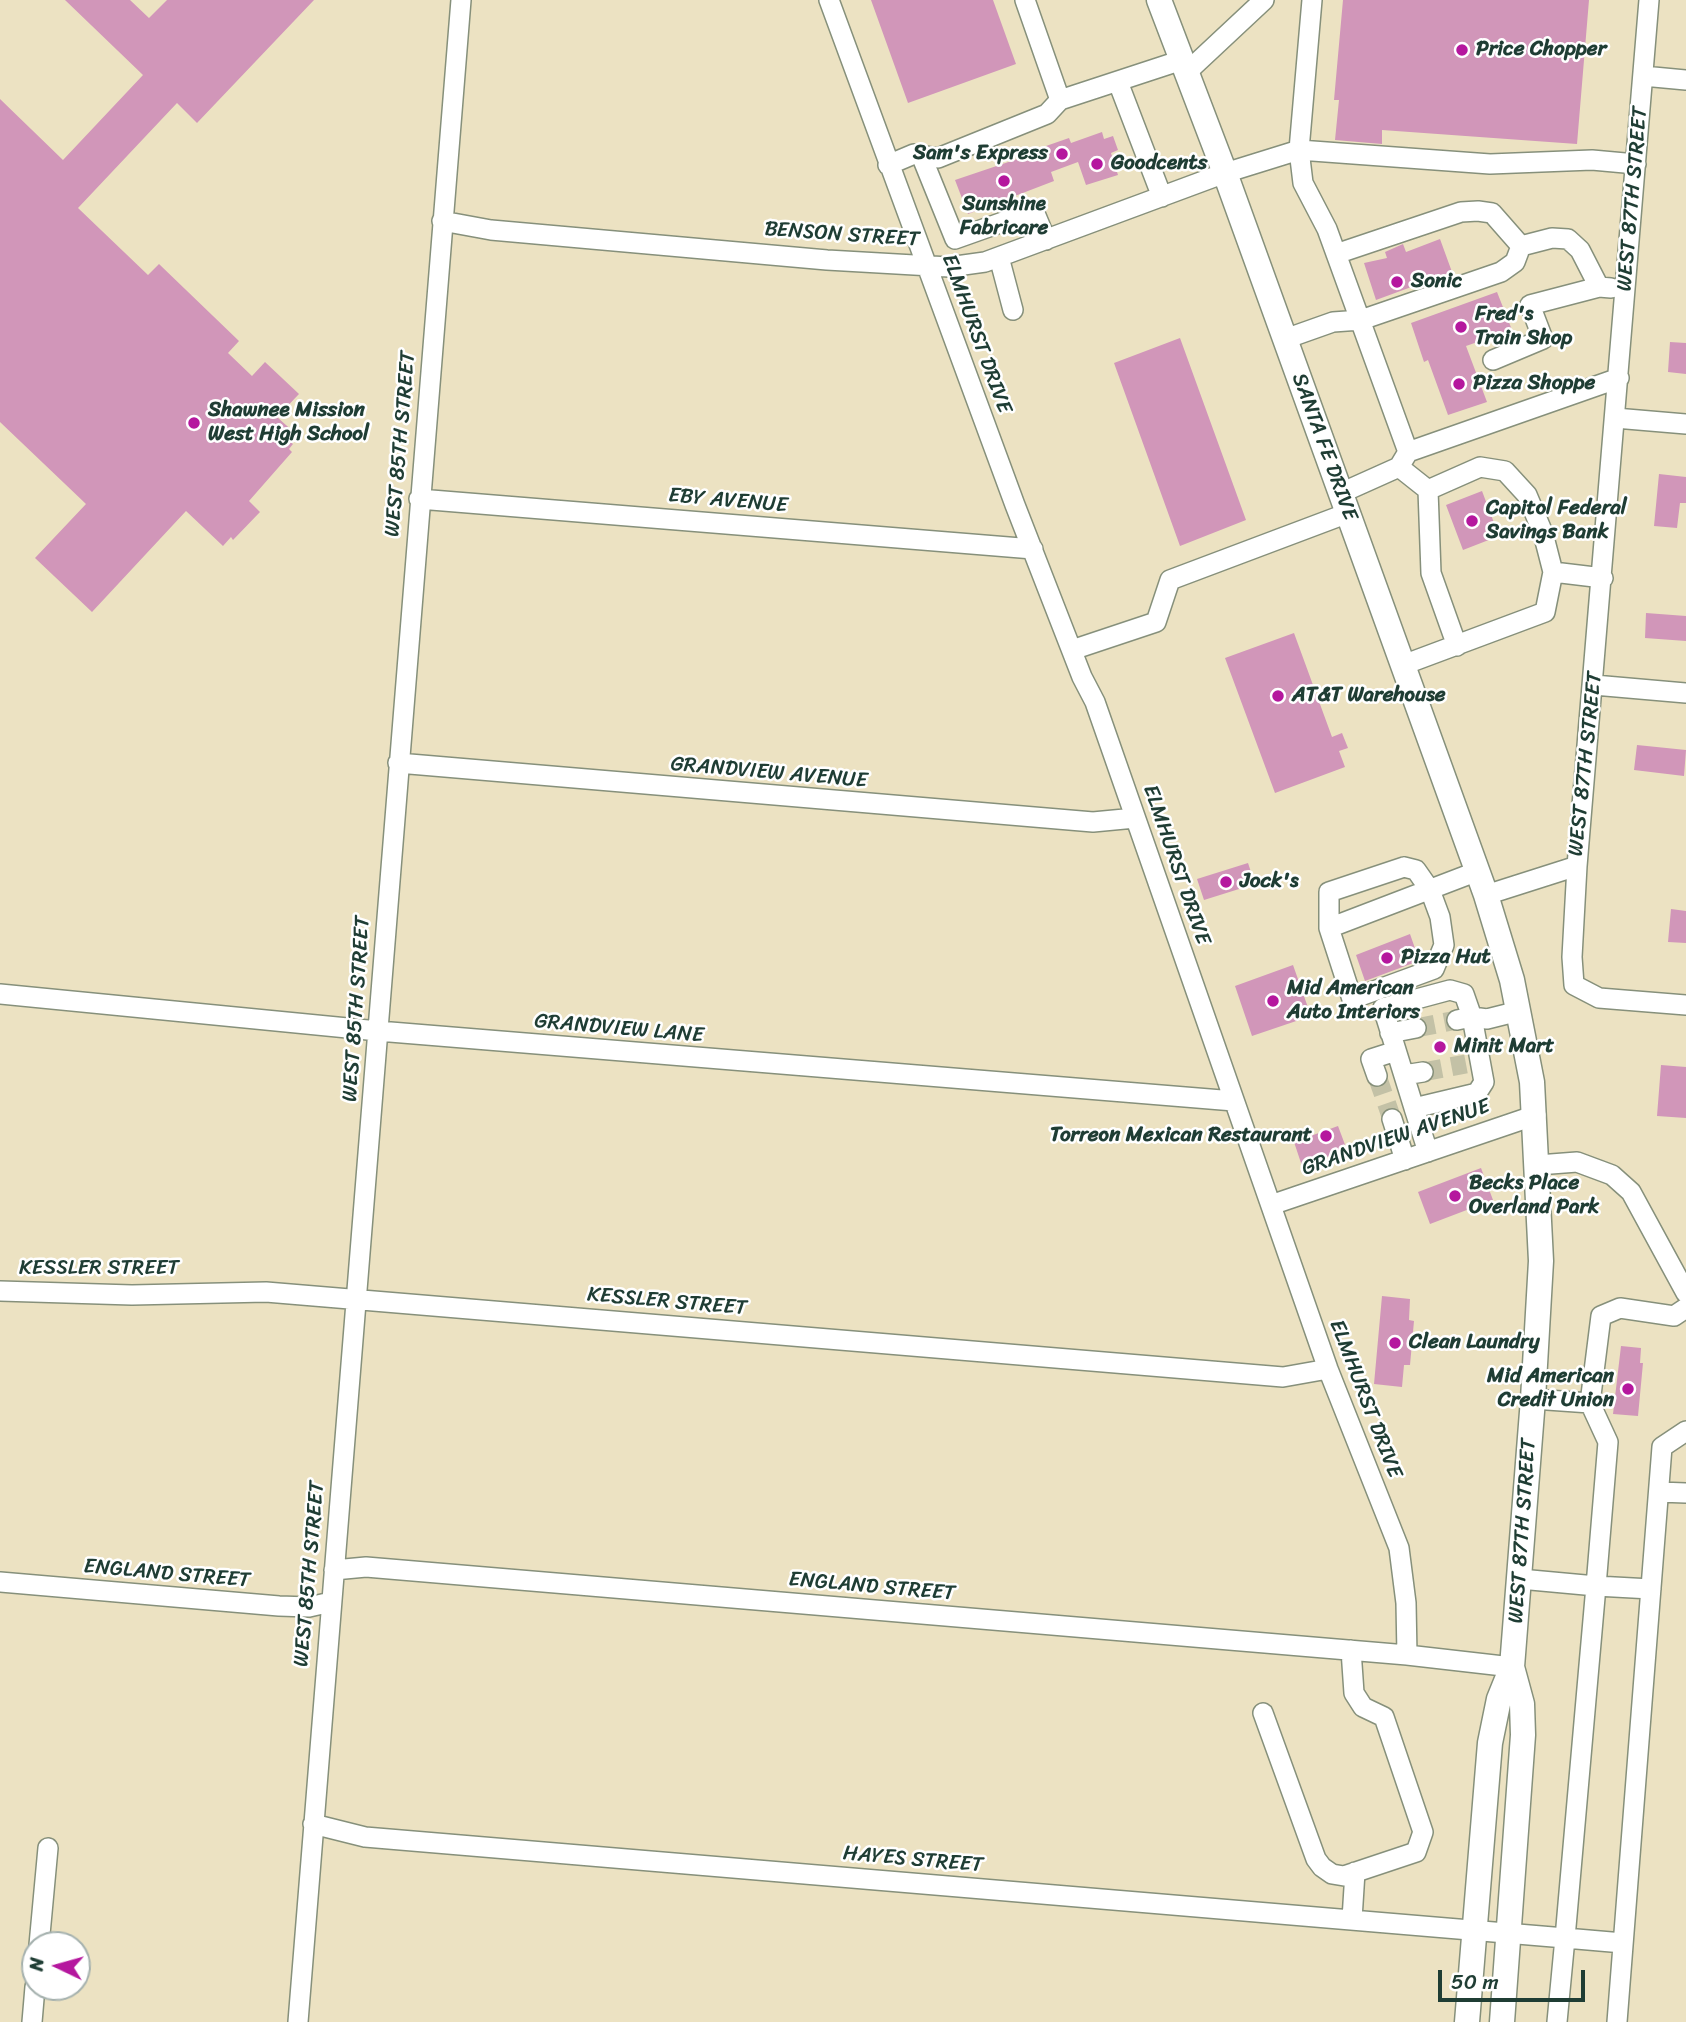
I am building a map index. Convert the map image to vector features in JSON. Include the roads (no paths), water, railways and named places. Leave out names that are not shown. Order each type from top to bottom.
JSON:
[{"type":"main road","name":"SANTA FE DRIVE","points":[[1159,0],[1226,173],[1482,883]]},
{"type":"main road","name":"WEST 87TH STREET","points":[[1466,2022],[1490,1743],[1499,1699],[1512,1667],[1541,1261],[1536,1115],[1519,1011],[1482,883]]},
{"type":"main road","name":"WEST 87TH STREET","points":[[1502,2022],[1523,1735],[1522,1704],[1512,1667]]},
{"type":"street","name":"WEST 85TH STREET","points":[[298,2022],[461,0]]},
{"type":"street","name":"ELMHURST DRIVE","points":[[829,0],[1033,549],[1095,702],[1328,1369],[1399,1548],[1406,1604],[1407,1655]]},
{"type":"street","points":[[1025,0],[1060,100]]},
{"type":"street","points":[[888,164],[914,154],[938,158],[1047,114],[1060,100],[1184,66],[1264,0]]},
{"type":"street","points":[[1312,0],[1299,150],[1303,183],[1336,254],[1361,320],[1404,459],[1428,491],[1432,573],[1457,646]]},
{"type":"street","name":"WEST 87TH STREET","points":[[1482,883],[1577,866],[1649,0]]},
{"type":"street","points":[[1643,76],[1686,80]]},
{"type":"street","points":[[1118,82],[1162,197]]},
{"type":"street","name":"BENSON STREET","points":[[442,221],[491,230],[827,260],[926,263],[949,267],[999,257],[1226,173],[1299,150]]},
{"type":"street","points":[[1299,150],[1490,164],[1592,160],[1636,164]]},
{"type":"street","points":[[921,155],[955,239],[1034,211],[1046,240]]},
{"type":"street","points":[[1336,254],[1461,212],[1478,211],[1492,213],[1521,246]]},
{"type":"street","points":[[1521,246],[1552,238],[1568,239],[1580,250],[1599,287]]},
{"type":"street","points":[[1285,338],[1333,322],[1361,320],[1501,272],[1515,262],[1521,246]]},
{"type":"street","points":[[999,257],[1013,310]]},
{"type":"street","points":[[1493,360],[1543,339],[1530,305],[1599,287],[1626,290]]},
{"type":"street","points":[[1072,650],[1156,622],[1170,580],[1345,503],[1404,459],[1619,378]]},
{"type":"street","points":[[1615,418],[1686,424]]},
{"type":"street","points":[[1404,665],[1545,612],[1553,572],[1543,533],[1528,495],[1505,471],[1480,467],[1428,491]]},
{"type":"street","name":"EBY AVENUE","points":[[419,499],[1033,549]]},
{"type":"street","points":[[1553,572],[1603,578]]},
{"type":"street","points":[[1594,685],[1686,693]]},
{"type":"street","name":"GRANDVIEW AVENUE","points":[[398,763],[1093,822],[1135,818]]},
{"type":"street","points":[[1577,866],[1572,957],[1574,985],[1600,998],[1686,1005]]},
{"type":"street","points":[[1404,867],[1416,870],[1430,890],[1440,917],[1444,945],[1434,968],[1352,999],[1329,928],[1329,892],[1404,867]]},
{"type":"street","points":[[1329,928],[1430,890],[1482,883]]},
{"type":"street","points":[[1414,1108],[1477,1093],[1484,1082],[1473,1063],[1465,1018],[1464,994],[1450,989],[1383,1008],[1393,1042],[1414,1073],[1414,1108],[1427,1152]]},
{"type":"street","name":"GRANDVIEW LANE","points":[[0,994],[379,1031],[1234,1101]]},
{"type":"street","points":[[1465,1018],[1486,1019],[1519,1011]]},
{"type":"street","points":[[1377,1076],[1371,1059],[1416,1028]]},
{"type":"street","name":"GRANDVIEW AVENUE","points":[[1271,1205],[1536,1115]]},
{"type":"street","points":[[1392,1119],[1405,1160]]},
{"type":"street","points":[[1538,1165],[1577,1162],[1612,1175],[1631,1192],[1686,1293]]},
{"type":"street","name":"KESSLER STREET","points":[[0,1291],[132,1295],[266,1292],[1283,1377],[1328,1369]]},
{"type":"street","points":[[1557,2022],[1608,1442],[1590,1403],[1601,1316],[1620,1308],[1674,1316],[1686,1308]]},
{"type":"street","points":[[1533,1399],[1590,1403]]},
{"type":"street","points":[[1617,2022],[1662,1447],[1686,1431]]},
{"type":"street","points":[[1659,1492],[1686,1493]]},
{"type":"street","name":"ENGLAND STREET","points":[[334,1570],[366,1567],[1407,1655]]},
{"type":"street","points":[[1520,1579],[1651,1589]]},
{"type":"street","name":"ENGLAND STREET","points":[[0,1583],[279,1606],[309,1607],[331,1602]]},
{"type":"street","points":[[1263,1713],[1316,1859],[1332,1874],[1344,1876],[1416,1852],[1423,1832],[1384,1717],[1363,1707],[1354,1693],[1351,1650]]},
{"type":"street","points":[[1407,1655],[1512,1667]]},
{"type":"street","name":"HAYES STREET","points":[[313,1824],[365,1837],[1623,1943]]},
{"type":"street","points":[[40,1931],[48,1848]]},
{"type":"street","points":[[1352,1919],[1355,1872]]},
{"type":"street","points":[[32,2022],[34,2001]]},
{"type":"tunnel","points":[[1416,1028],[1457,1020]]},
{"type":"tunnel","points":[[1423,1072],[1466,1064]]},
{"type":"tunnel","points":[[1377,1076],[1392,1119]]},
{"type":"place","name":"Price Chopper","points":[[1462,50]]},
{"type":"place","name":"Sam's Express","points":[[1062,154]]},
{"type":"place","name":"Goodcents","points":[[1097,164]]},
{"type":"place","name":"Sunshine Fabricare","points":[[1004,181]]},
{"type":"place","name":"Sonic","points":[[1397,282]]},
{"type":"place","name":"Fred's Train Shop","points":[[1461,327]]},
{"type":"place","name":"Pizza Shoppe","points":[[1459,384]]},
{"type":"place","name":"Shawnee Mission West High School","points":[[194,423]]},
{"type":"place","name":"Capitol Federal Savings Bank","points":[[1472,521]]},
{"type":"place","name":"AT&T Warehouse","points":[[1278,696]]},
{"type":"place","name":"Jock's","points":[[1226,882]]},
{"type":"place","name":"Pizza Hut","points":[[1387,958]]},
{"type":"place","name":"Mid American Auto Interiors","points":[[1273,1001]]},
{"type":"place","name":"Minit Mart","points":[[1440,1047]]},
{"type":"place","name":"Torreon Mexican Restaurant","points":[[1326,1136]]},
{"type":"place","name":"Becks Place Overland Park","points":[[1455,1196]]},
{"type":"place","name":"Clean Laundry","points":[[1395,1343]]},
{"type":"place","name":"Mid American Credit Union","points":[[1628,1389]]}]
